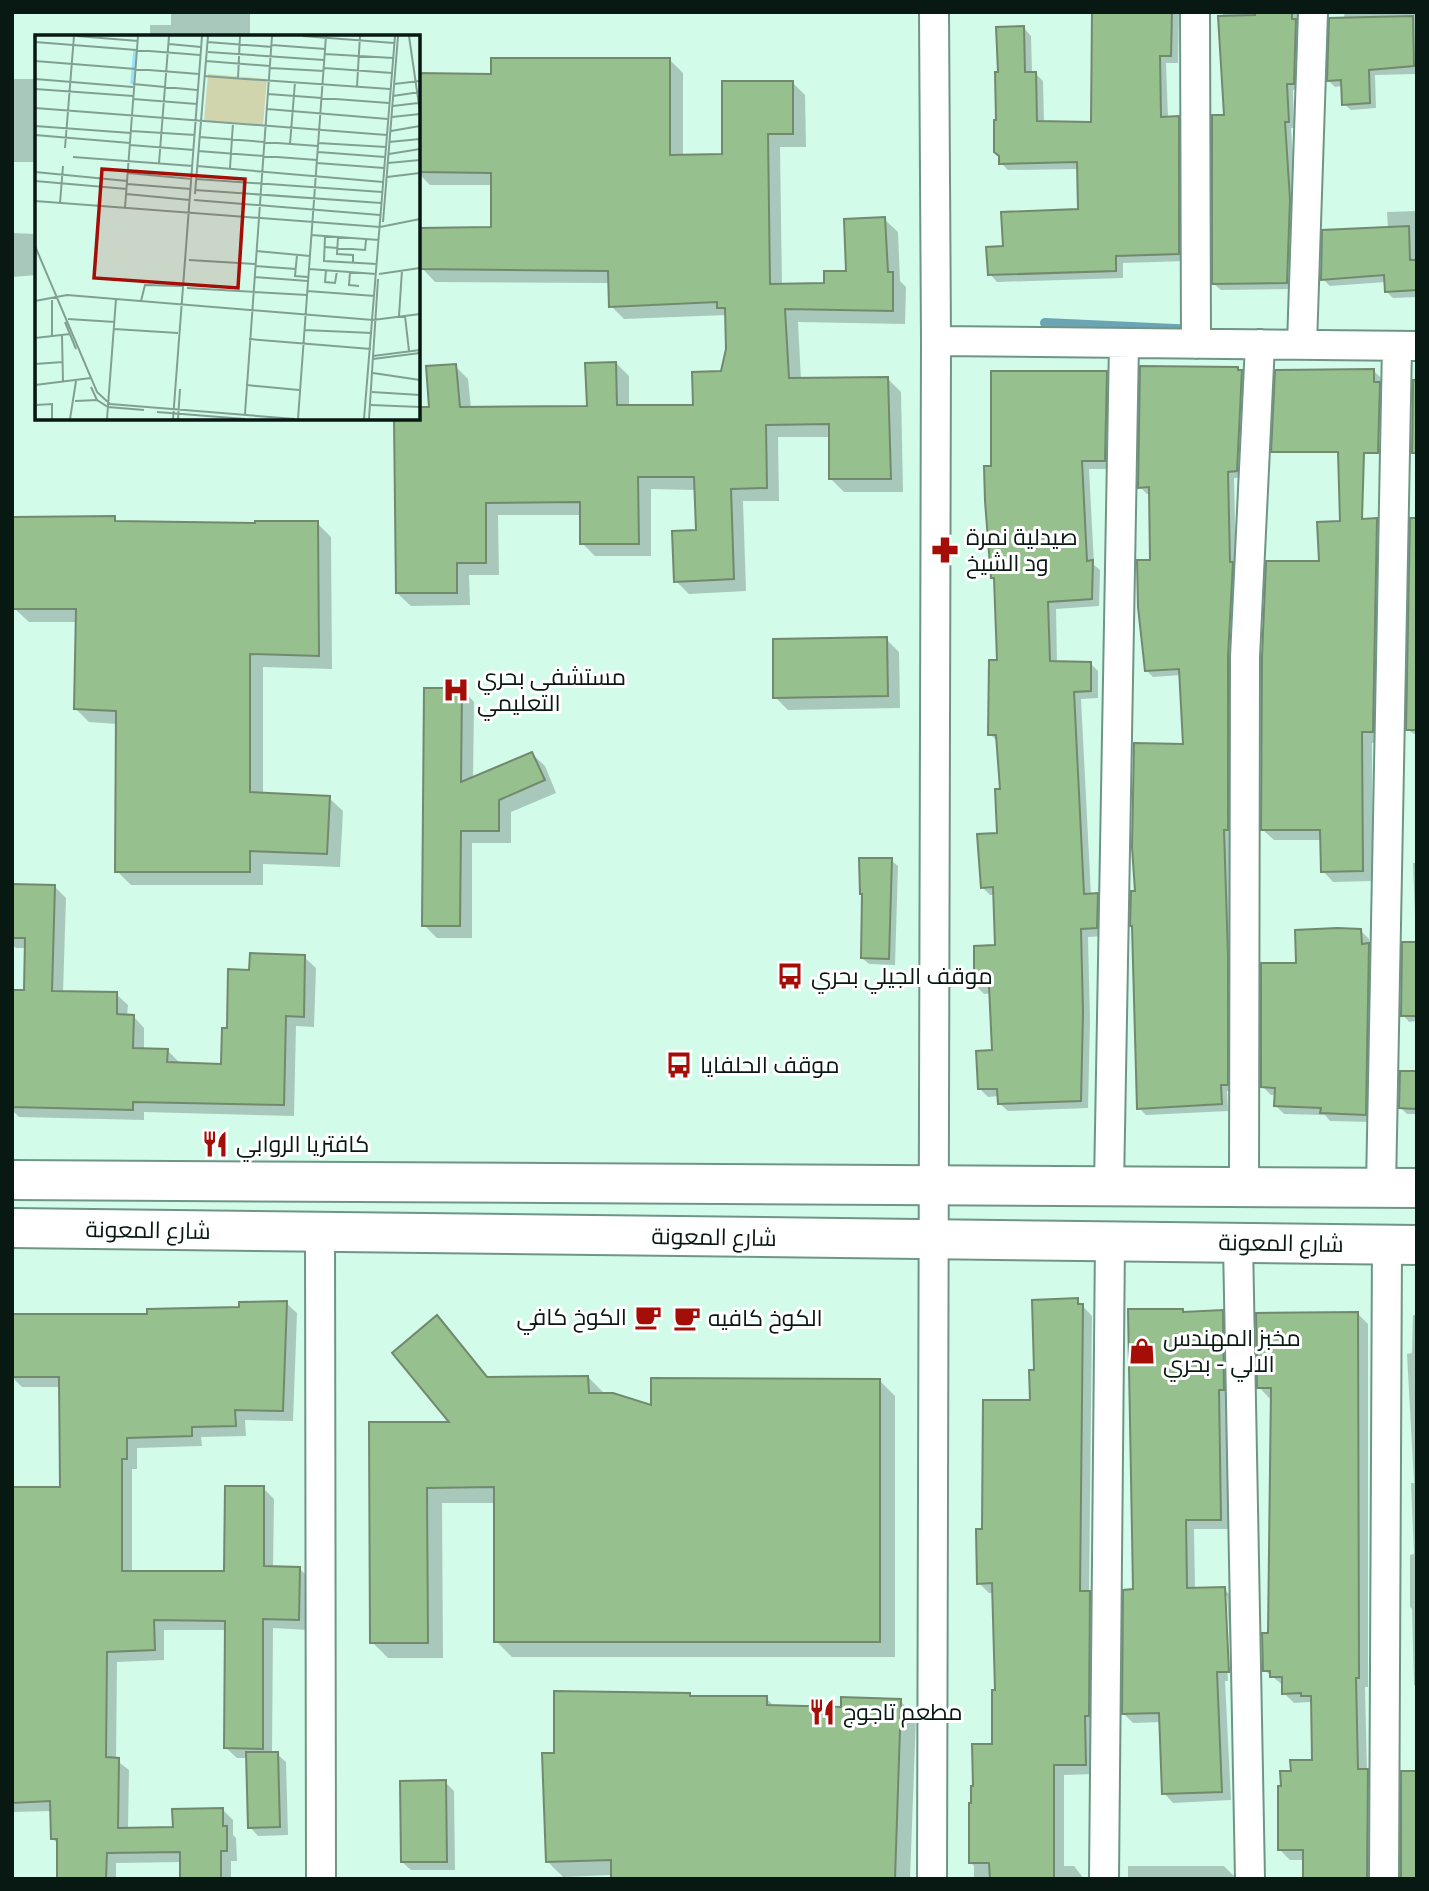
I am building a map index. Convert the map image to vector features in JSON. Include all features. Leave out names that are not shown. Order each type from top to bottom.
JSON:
[{"type":"highway","points":[[12,1180],[1399,1187]]},
{"type":"highway","name":"شارع المعونة","points":[[12,1228],[1402,1245]]},
{"type":"street","points":[[932,1879],[936,341],[934,12]]},
{"type":"street","points":[[1195,12],[1196,344]]},
{"type":"street","points":[[1302,345],[1313,12]]},
{"type":"street","points":[[936,341],[1407,346],[1399,1187]]},
{"type":"street","points":[[1109,1186],[1124,343]]},
{"type":"street","points":[[1244,1187],[1245,657],[1260,344]]},
{"type":"street","points":[[320,1232],[321,1879]]},
{"type":"street","points":[[1104,1879],[1110,1241]]},
{"type":"street","points":[[1238,1242],[1250,1879]]},
{"type":"street","points":[[1384,1879],[1402,1245]]},
{"type":"building","points":[[1092,12],[1172,12],[1171,56],[1160,56],[1161,117],[1179,116],[1179,254],[1116,256],[1116,271],[988,275],[986,247],[1003,246],[1001,212],[1078,209],[1077,162],[999,164],[999,156],[994,152],[995,72],[998,72],[996,27],[1024,26],[1025,72],[1036,72],[1037,121],[1091,122]]},
{"type":"building","points":[[1255,12],[1292,12],[1292,19],[1296,19],[1294,84],[1287,84],[1289,122],[1285,122],[1290,199],[1287,283],[1212,284],[1212,115],[1224,115],[1218,16],[1255,15]]},
{"type":"building","points":[[1413,16],[1414,66],[1369,70],[1370,103],[1342,105],[1341,80],[1327,81],[1329,18]]},
{"type":"building","points":[[491,58],[670,58],[670,155],[722,154],[722,81],[793,81],[793,134],[768,134],[770,284],[824,283],[824,271],[846,271],[844,219],[885,217],[888,272],[893,272],[893,311],[785,309],[789,378],[888,377],[891,479],[829,479],[829,424],[766,425],[767,488],[731,489],[734,579],[674,582],[672,531],[696,530],[694,477],[638,477],[639,544],[580,544],[580,502],[486,503],[486,563],[457,563],[457,593],[396,593],[394,420],[420,420],[420,407],[429,407],[426,366],[456,364],[460,407],[587,406],[585,363],[616,362],[617,405],[693,405],[692,372],[721,371],[726,349],[725,308],[717,308],[717,302],[609,307],[608,271],[420,269],[420,228],[491,227],[491,173],[420,172],[420,73],[491,74]]},
{"type":"building","points":[[1409,226],[1410,260],[1417,260],[1417,290],[1385,292],[1384,275],[1321,280],[1322,230]]},
{"type":"building","points":[[1140,366],[1238,367],[1238,370],[1242,370],[1237,471],[1228,472],[1230,562],[1233,562],[1228,657],[1228,830],[1224,830],[1228,1085],[1221,1085],[1222,1104],[1137,1109],[1130,926],[1131,891],[1135,891],[1132,847],[1134,743],[1183,744],[1179,669],[1145,671],[1138,607],[1137,560],[1150,560],[1149,487],[1138,488]]},
{"type":"building","points":[[1374,369],[1374,382],[1380,382],[1378,453],[1364,453],[1362,519],[1377,518],[1373,732],[1362,732],[1363,871],[1321,872],[1320,830],[1261,830],[1262,657],[1266,561],[1319,561],[1317,522],[1340,521],[1338,452],[1271,452],[1275,370]]},
{"type":"building","points":[[991,371],[1107,371],[1105,461],[1082,461],[1087,561],[1093,560],[1092,599],[1048,602],[1050,661],[1091,662],[1091,691],[1074,692],[1084,894],[1098,893],[1097,928],[1081,929],[1081,1101],[998,1104],[997,1089],[978,1089],[976,1051],[992,1050],[989,986],[974,986],[974,946],[995,945],[993,887],[981,888],[977,834],[997,833],[995,789],[1000,789],[996,735],[988,735],[989,660],[997,660],[994,578],[991,578],[984,466],[991,466]]},
{"type":"building","points":[[1413,380],[1417,380],[1417,453],[1412,453]]},
{"type":"building","points":[[115,516],[115,521],[318,521],[319,656],[250,654],[250,792],[330,796],[327,854],[250,851],[250,872],[115,872],[116,711],[74,709],[76,609],[13,609],[13,517]]},
{"type":"building","points":[[1410,518],[1417,518],[1417,730],[1406,730]]},
{"type":"building","points":[[887,637],[888,696],[773,698],[773,639]]},
{"type":"building","points":[[424,688],[462,688],[461,782],[532,752],[545,780],[499,800],[499,831],[461,831],[460,926],[422,926]]},
{"type":"building","points":[[859,858],[892,858],[889,959],[861,958],[862,894]]},
{"type":"building","points":[[12,884],[55,885],[52,991],[117,992],[117,1014],[134,1015],[133,1048],[168,1049],[167,1062],[221,1064],[222,1028],[227,1028],[228,969],[249,970],[250,953],[305,955],[304,1017],[286,1016],[284,1105],[133,1102],[133,1110],[12,1107],[12,990],[24,990],[25,938],[12,938]]},
{"type":"building","points":[[1361,929],[1362,944],[1369,943],[1366,1115],[1320,1113],[1321,1108],[1274,1106],[1275,1088],[1261,1087],[1261,963],[1296,963],[1295,930]]},
{"type":"building","points":[[1402,942],[1417,942],[1417,1016],[1401,1016]]},
{"type":"building","points":[[1400,1071],[1417,1071],[1417,1109],[1399,1108]]},
{"type":"building","points":[[1078,1298],[1078,1304],[1083,1304],[1080,1591],[1090,1591],[1089,1716],[1085,1716],[1086,1765],[1054,1765],[1054,1879],[990,1879],[989,1863],[969,1863],[972,1744],[992,1744],[992,1690],[995,1690],[992,1583],[977,1584],[976,1529],[982,1529],[983,1400],[1030,1400],[1029,1370],[1034,1370],[1032,1300]]},
{"type":"building","points":[[287,1301],[283,1411],[235,1410],[236,1426],[192,1427],[192,1436],[127,1438],[127,1459],[122,1459],[122,1571],[224,1571],[225,1486],[264,1486],[264,1566],[300,1567],[299,1620],[263,1619],[263,1749],[224,1748],[225,1621],[154,1620],[155,1650],[107,1652],[106,1757],[119,1758],[118,1828],[173,1827],[172,1809],[223,1808],[223,1826],[227,1826],[227,1851],[221,1851],[221,1879],[180,1879],[180,1852],[107,1853],[106,1879],[57,1879],[57,1839],[51,1839],[50,1801],[12,1803],[12,1487],[60,1487],[59,1377],[12,1377],[12,1314],[147,1314],[147,1309],[239,1307],[239,1302]]},
{"type":"building","points":[[1128,1309],[1183,1309],[1183,1312],[1223,1310],[1224,1390],[1219,1390],[1221,1520],[1186,1520],[1187,1588],[1225,1587],[1229,1672],[1217,1672],[1222,1792],[1162,1794],[1159,1713],[1122,1714],[1123,1590],[1133,1589]]},
{"type":"building","points":[[1358,1312],[1359,1678],[1356,1678],[1358,1769],[1368,1769],[1367,1879],[1303,1879],[1303,1850],[1278,1850],[1278,1786],[1281,1786],[1280,1771],[1291,1771],[1290,1760],[1312,1760],[1311,1696],[1301,1696],[1301,1693],[1282,1694],[1282,1677],[1270,1677],[1270,1671],[1263,1671],[1262,1633],[1268,1633],[1271,1388],[1257,1388],[1256,1313]]},
{"type":"building","points":[[437,1315],[487,1377],[588,1376],[589,1393],[613,1393],[651,1405],[651,1378],[880,1379],[880,1642],[494,1642],[494,1487],[427,1488],[428,1643],[370,1643],[369,1422],[449,1422],[392,1353]]},
{"type":"building","points":[[554,1691],[767,1696],[767,1705],[841,1707],[841,1697],[901,1699],[895,1879],[611,1879],[611,1860],[546,1862],[542,1753],[554,1753]]},
{"type":"building","points":[[246,1752],[278,1752],[280,1827],[248,1828]]},
{"type":"building","points":[[1401,1771],[1417,1771],[1417,1879],[1401,1879]]},
{"type":"building","points":[[446,1780],[447,1862],[401,1862],[400,1781]]},
{"type":"waterway","points":[[1045,323],[1196,330]]},
{"type":"place","name":"صيدلية نمرة ود الشيخ","points":[[945,550]]},
{"type":"place","name":"مستشفى بحري التعليمي","points":[[456,690]]},
{"type":"place","name":"موقف الجيلي بحري","points":[[790,976]]},
{"type":"place","name":"موقف الحلفايا","points":[[679,1065]]},
{"type":"place","name":"كافتريا الروابي","points":[[215,1144]]},
{"type":"place","name":"الكوخ كافي","points":[[648,1317]]},
{"type":"place","name":"الكوخ كافيه","points":[[687,1318]]},
{"type":"place","name":"مخبز المهندس الالي - بحري","points":[[1142,1351]]},
{"type":"place","name":"مطعم تاجوج","points":[[822,1712]]}]
